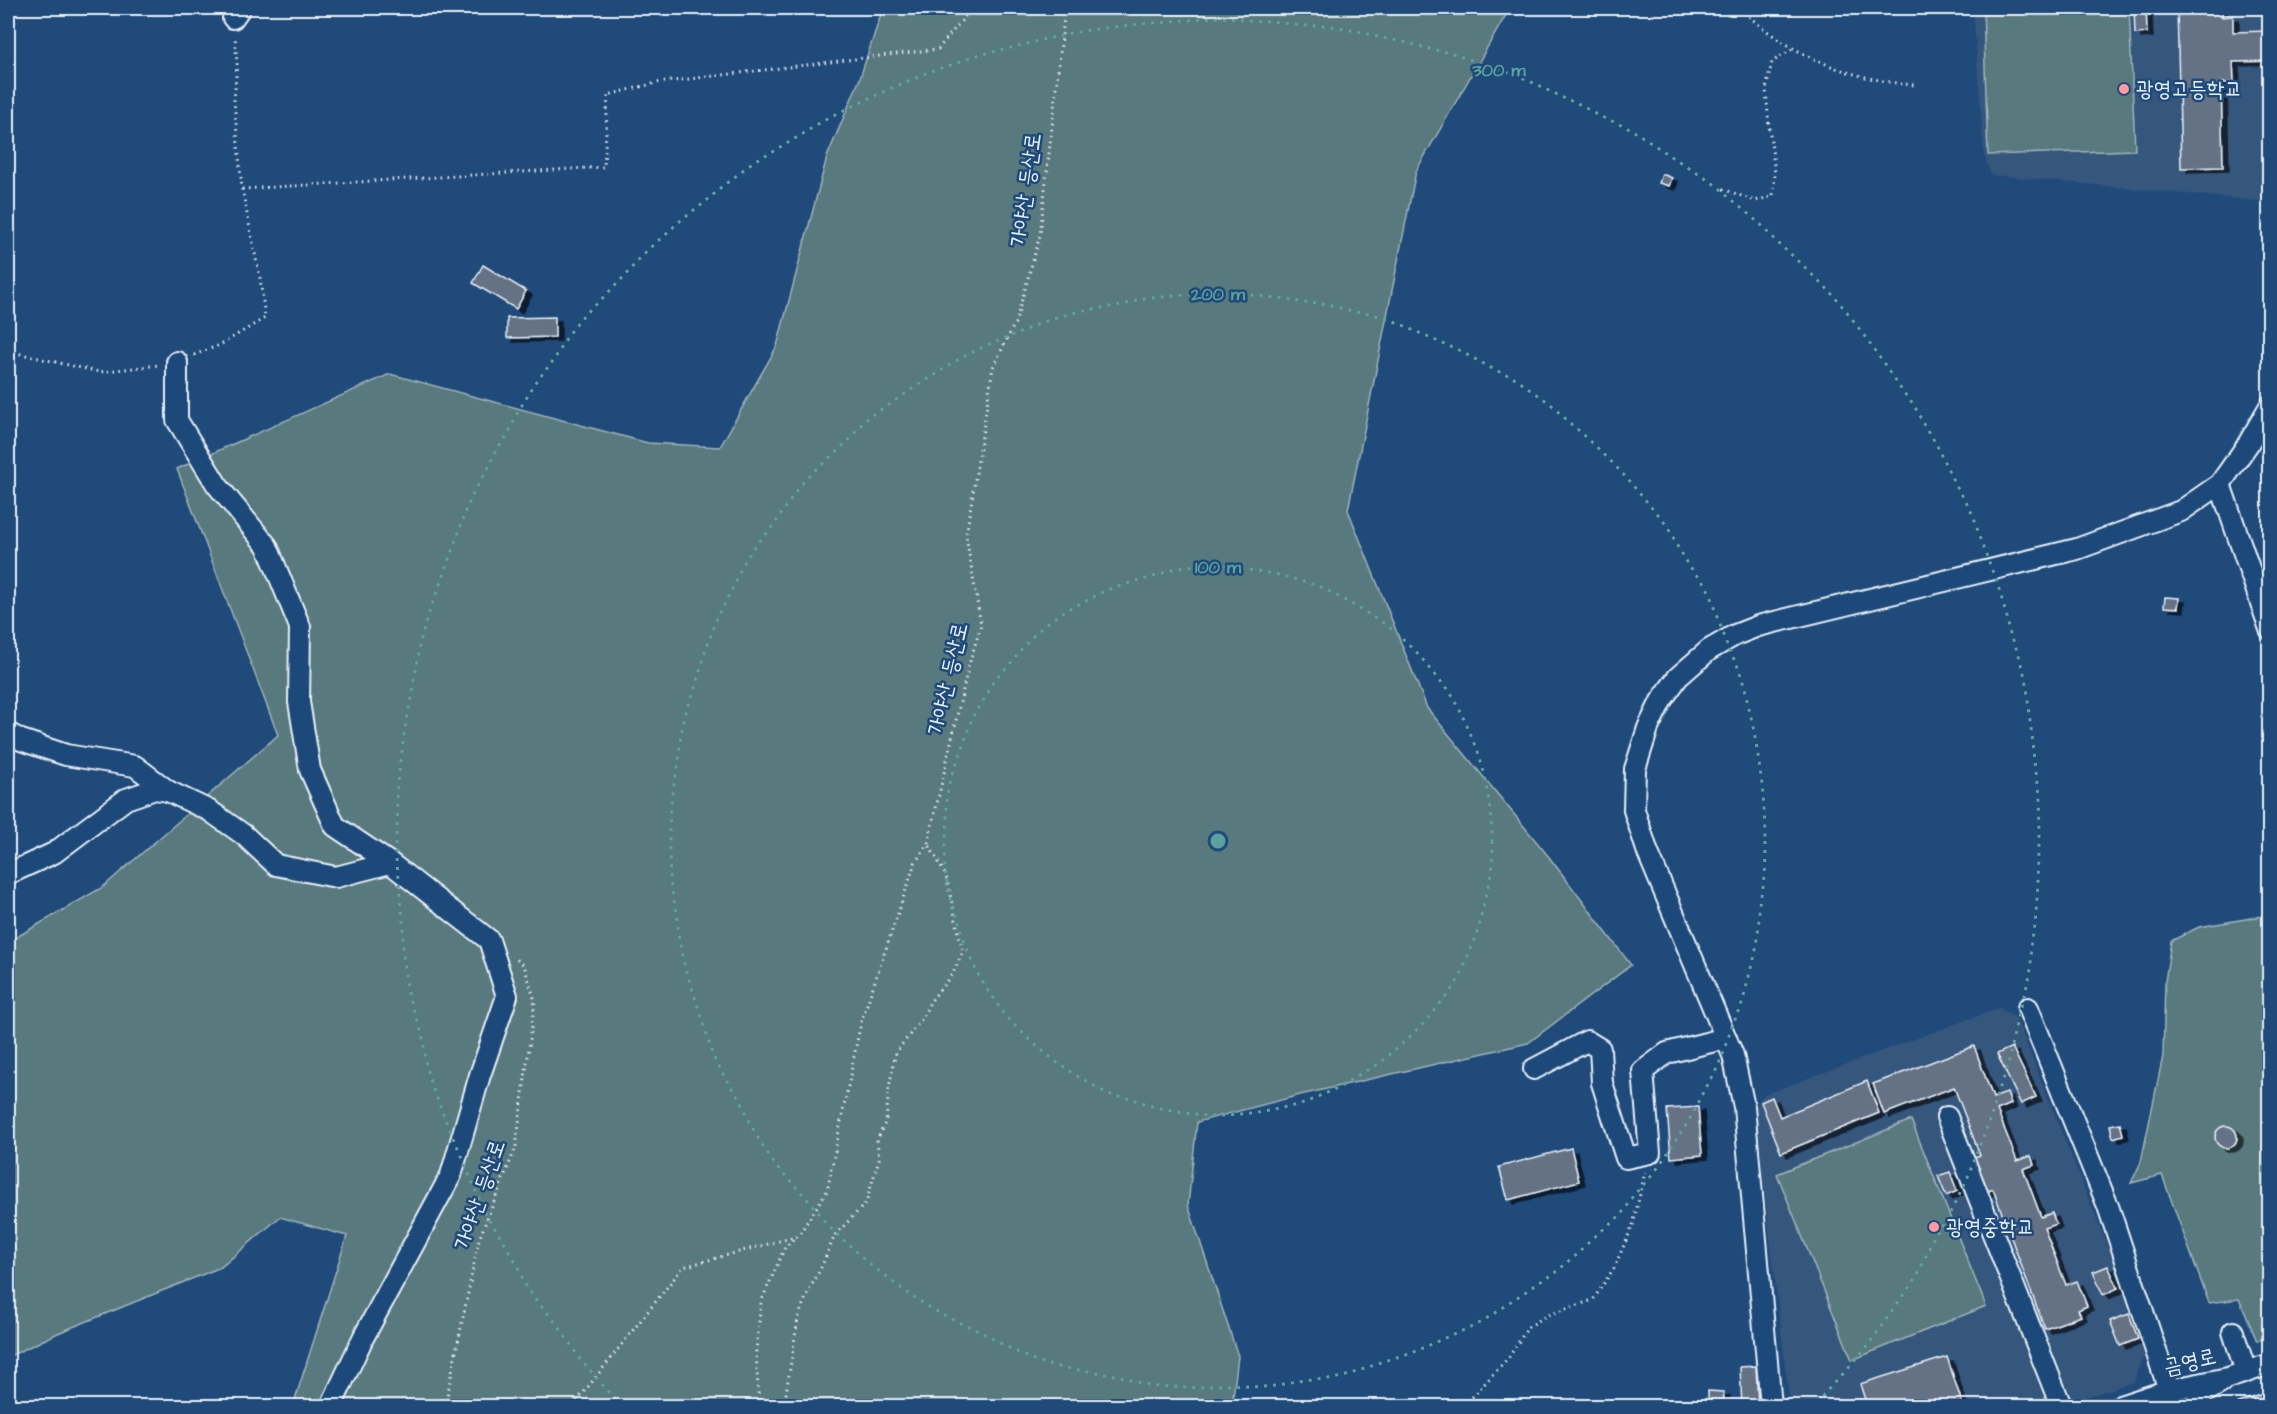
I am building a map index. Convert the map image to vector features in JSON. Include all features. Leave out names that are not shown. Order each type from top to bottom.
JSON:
[{"type":"street","points":[[177,362],[177,420],[216,485],[267,546],[300,627],[299,702],[310,770],[335,826],[390,863],[489,940],[507,996],[480,1075],[451,1174],[363,1338],[330,1407]]},
{"type":"street","points":[[1771,1407],[1744,1107],[1733,1055],[1648,853],[1634,810],[1635,769],[1648,728],[1661,701],[1678,678],[1709,650],[1735,635],[1758,626],[2077,549],[2181,511],[2220,484],[2248,444],[2270,406]]},
{"type":"street","points":[[2220,484],[2270,629]]},
{"type":"street","points":[[8,733],[21,740],[66,755],[135,766],[168,791],[218,817],[244,835],[276,865],[336,877],[390,863]]},
{"type":"street","points":[[8,874],[54,853],[126,799],[155,789],[168,791]]},
{"type":"street","points":[[2028,1008],[2108,1206],[2169,1390]]},
{"type":"street","points":[[1534,1069],[1587,1041],[1600,1049],[1602,1083],[1626,1158],[1650,1153],[1643,1071],[1667,1053],[1726,1038]]},
{"type":"street","points":[[1947,1117],[2061,1407]]},
{"type":"street","points":[[2194,1407],[2204,1393],[2237,1375],[2233,1332]]},
{"type":"street","name":"금영로","points":[[2121,1407],[2169,1390],[2237,1375],[2270,1364]]},
{"type":"path","points":[[242,189],[604,167],[608,95],[656,83],[938,49],[972,8]]},
{"type":"path","name":"가야산 등산로","points":[[759,1407],[756,1352],[761,1302],[785,1247],[798,1236],[827,1191],[861,1022],[915,863],[928,843],[968,668],[981,625],[966,536],[993,367],[1016,321],[1040,235],[1065,8]]},
{"type":"path","points":[[1740,8],[1756,24],[1822,63],[1852,74],[1886,82],[1916,85]]},
{"type":"path","points":[[8,351],[99,372],[140,369],[177,362],[220,345],[265,318],[260,279],[242,189],[234,100],[237,13]]},
{"type":"path","points":[[1723,189],[1755,201],[1773,196],[1775,173],[1766,89],[1772,62],[1794,48]]},
{"type":"path","points":[[784,1407],[798,1318],[808,1292],[836,1234],[866,1203],[879,1159],[877,1140],[886,1121],[896,1052],[953,973],[963,952],[946,876],[928,843]]},
{"type":"path","name":"가야산 등산로","points":[[445,1407],[479,1239],[516,1147],[535,1001],[524,965],[489,940]]},
{"type":"path","points":[[1464,1407],[1509,1358],[1528,1327],[1548,1316],[1593,1300],[1614,1268],[1633,1225],[1650,1153]]},
{"type":"path","points":[[573,1407],[683,1267],[798,1236]]},
{"type":"shaded area","name":"광영고등학교","points":[[1973,8],[2269,8],[2269,202],[1991,175],[1984,155]]},
{"type":"shaded area","name":"광영중학교","points":[[1999,1008],[2016,1018],[2148,1347],[2134,1382],[2058,1406],[1790,1406],[1754,1107],[1765,1094]]},
{"type":"green space","points":[[883,8],[1510,8],[1416,171],[1348,510],[1427,708],[1549,857],[1631,965],[1528,1043],[1300,1095],[1197,1122],[1188,1205],[1238,1356],[1232,1406],[293,1406],[347,1236],[280,1217],[221,1267],[58,1333],[8,1357],[8,942],[103,887],[278,735],[177,469],[390,374],[648,443],[720,447],[777,346],[827,157],[859,81]]},
{"type":"green space","points":[[1983,8],[2129,8],[2135,150],[1988,155]]},
{"type":"green space","points":[[2269,915],[2270,1337],[2257,1341],[2239,1299],[2209,1303],[2162,1175],[2131,1183],[2141,1162],[2163,1056],[2165,982],[2171,941],[2199,927]]},
{"type":"green space","points":[[1911,1120],[1986,1306],[1852,1360],[1777,1174]]},
{"type":"building","points":[[2134,8],[2146,8],[2147,33],[2135,34]]},
{"type":"building","points":[[2177,8],[2222,8],[2222,17],[2233,16],[2233,32],[2270,31],[2270,61],[2233,62],[2234,83],[2221,83],[2223,167],[2181,168]]},
{"type":"building","points":[[1662,174],[1672,178],[1669,186],[1659,183]]},
{"type":"building","points":[[483,265],[526,291],[516,309],[473,283]]},
{"type":"building","points":[[555,317],[555,337],[507,338],[507,318]]},
{"type":"building","points":[[2165,597],[2179,598],[2178,608],[2164,607]]},
{"type":"building","points":[[1974,1046],[1993,1098],[2007,1093],[2011,1104],[1997,1110],[2017,1161],[2031,1156],[2034,1165],[2023,1169],[2041,1217],[2052,1213],[2056,1224],[2044,1228],[2066,1285],[2077,1281],[2087,1306],[2078,1310],[2081,1316],[2045,1329],[1993,1189],[1984,1193],[1971,1158],[1980,1155],[1954,1087],[1884,1114],[1873,1084]]},
{"type":"building","points":[[2012,1047],[2036,1097],[2021,1104],[1997,1054]]},
{"type":"building","points":[[1867,1081],[1879,1113],[1781,1153],[1761,1102],[1772,1097],[1780,1117]]},
{"type":"building","points":[[1698,1107],[1702,1155],[1671,1158],[1667,1109]]},
{"type":"building","points":[[2120,1123],[2123,1135],[2113,1138],[2110,1125]]},
{"type":"building","points":[[2226,1126],[2234,1129],[2237,1137],[2234,1145],[2226,1148],[2218,1145],[2215,1137],[2218,1129]]},
{"type":"building","points":[[1571,1148],[1579,1181],[1508,1200],[1499,1167]]},
{"type":"building","points":[[1950,1172],[1957,1191],[1946,1196],[1938,1176]]},
{"type":"building","points":[[2108,1266],[2118,1288],[2103,1295],[2093,1272]]},
{"type":"building","points":[[2129,1314],[2138,1339],[2120,1346],[2110,1321]]},
{"type":"building","points":[[1947,1357],[1963,1406],[1867,1406],[1860,1384]]},
{"type":"building","points":[[1756,1366],[1758,1406],[1742,1406],[1740,1367]]},
{"type":"building","points":[[1708,1391],[1724,1392],[1723,1406],[1708,1406]]},
{"type":"building","points":[[2260,1395],[2263,1403],[2254,1406],[2239,1406],[2238,1403]]},
{"type":"place","name":"광영고등학교","points":[[2124,89]]},
{"type":"place","name":"광영중학교","points":[[1934,1227]]}]
